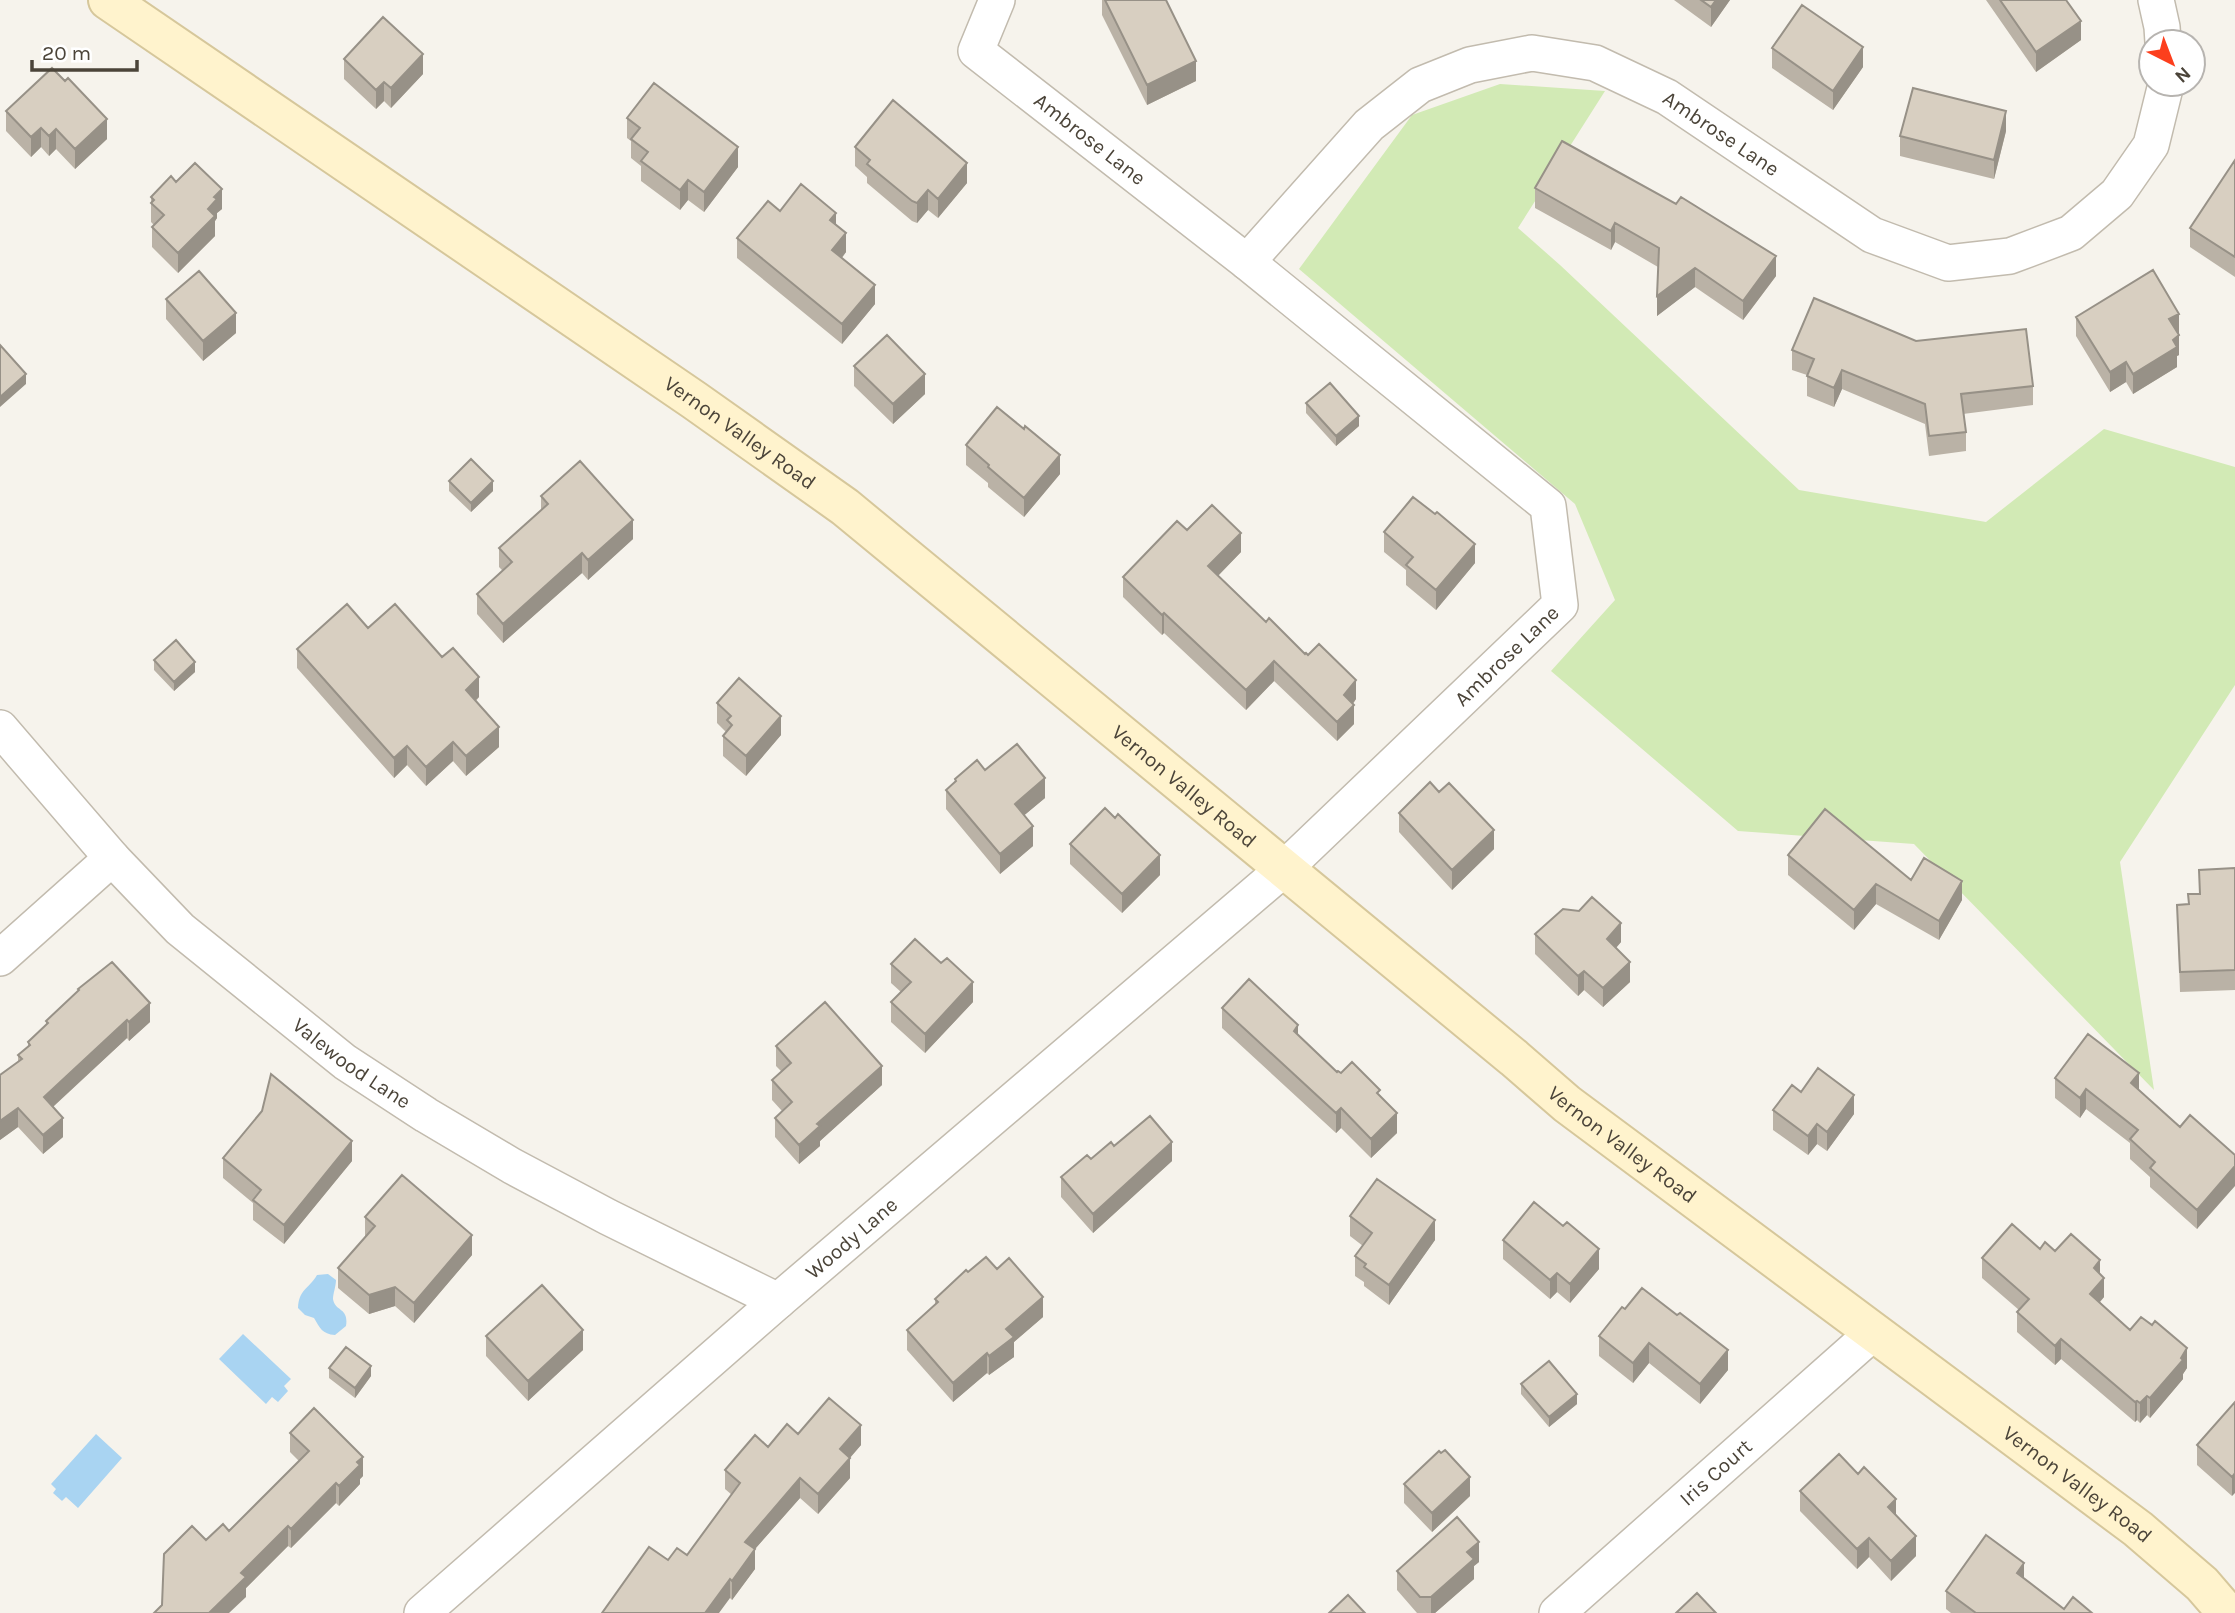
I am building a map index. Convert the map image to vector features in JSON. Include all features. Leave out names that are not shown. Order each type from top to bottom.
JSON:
[{"type":"main road","name":"Vernon Valley Road","points":[[108,0],[694,400],[845,507],[1285,868],[1567,1104],[2138,1529],[2202,1584],[2227,1613]]},
{"type":"street","name":"Ambrose Lane","points":[[997,0],[976,51],[1247,261],[1548,506],[1560,605],[1285,868]]},
{"type":"street","points":[[2156,0],[2161,28]]},
{"type":"street","name":"Ambrose Lane","points":[[1247,261],[1369,125],[1420,85],[1470,65],[1532,53],[1595,63],[1667,97],[1872,235],[1948,263],[2010,257],[2071,233],[2117,194],[2151,145],[2163,98]]},
{"type":"street","name":"Valewood Lane","points":[[0,728],[112,858],[180,929],[345,1062],[425,1115],[512,1166],[778,1301]]},
{"type":"street","points":[[0,958],[112,858]]},
{"type":"street","name":"Woody Lane","points":[[422,1613],[778,1301],[1285,868]]},
{"type":"street","name":"Iris Court","points":[[1557,1613],[1874,1332]]},
{"type":"green space","points":[[1500,84],[1605,91],[1518,228],[1799,490],[1986,522],[2104,429],[2235,467],[2235,685],[2120,862],[2154,1090],[1914,844],[1738,831],[1551,671],[1615,600],[1575,504],[1299,269],[1412,115]]},
{"type":"water","points":[[328,1274],[336,1280],[334,1303],[346,1316],[346,1326],[335,1335],[324,1332],[314,1318],[305,1315],[298,1308],[302,1293],[317,1275]]},
{"type":"water","points":[[243,1334],[291,1379],[284,1386],[288,1391],[278,1402],[272,1397],[266,1404],[219,1359]]},
{"type":"water","points":[[96,1434],[122,1458],[78,1508],[66,1497],[62,1501],[53,1493],[56,1489],[51,1484]]},
{"type":"building","points":[[1105,0],[1166,0],[1196,61],[1147,85]]},
{"type":"building","points":[[1701,0],[1716,0],[1711,7]]},
{"type":"building","points":[[2000,0],[2066,0],[2081,21],[2036,52]]},
{"type":"building","points":[[1802,5],[1863,47],[1833,91],[1772,48]]},
{"type":"building","points":[[383,17],[423,54],[391,88],[384,82],[376,90],[344,59]]},
{"type":"building","points":[[52,68],[65,81],[68,78],[107,119],[75,149],[56,129],[49,136],[41,128],[31,137],[6,111]]},
{"type":"building","points":[[654,83],[738,147],[704,192],[688,180],[680,190],[641,161],[648,152],[631,139],[640,128],[627,118]]},
{"type":"building","points":[[1913,88],[2006,111],[1994,160],[1900,136]]},
{"type":"building","points":[[893,100],[967,163],[938,199],[928,190],[917,203],[912,201],[867,164],[870,160],[855,147]]},
{"type":"building","points":[[1562,141],[1676,204],[1681,197],[1776,256],[1743,301],[1695,268],[1657,296],[1659,248],[1615,223],[1611,231],[1535,188]]},
{"type":"building","points":[[2235,160],[2235,257],[2190,228]]},
{"type":"building","points":[[195,163],[222,189],[208,209],[215,216],[178,253],[152,227],[164,215],[151,203],[154,200],[151,197],[171,176],[176,182]]},
{"type":"building","points":[[801,184],[836,213],[830,220],[846,233],[832,250],[875,285],[842,324],[737,238],[768,201],[780,211]]},
{"type":"building","points":[[2153,270],[2179,314],[2169,319],[2179,335],[2173,340],[2177,347],[2133,374],[2126,362],[2110,372],[2076,317]]},
{"type":"building","points":[[199,271],[236,313],[203,341],[166,299]]},
{"type":"building","points":[[1814,298],[1916,341],[2026,329],[2033,386],[1961,394],[1966,432],[1929,436],[1925,404],[1842,370],[1834,388],[1807,376],[1814,359],[1792,350]]},
{"type":"building","points":[[887,335],[925,374],[893,404],[854,366]]},
{"type":"building","points":[[0,345],[26,374],[0,397]]},
{"type":"building","points":[[1330,383],[1359,416],[1336,436],[1306,403]]},
{"type":"building","points":[[997,407],[1060,455],[1024,498],[966,445]]},
{"type":"building","points":[[471,459],[493,481],[471,503],[449,481]]},
{"type":"building","points":[[580,461],[633,520],[588,560],[582,553],[503,624],[477,594],[512,562],[499,548],[548,504],[541,496]]},
{"type":"building","points":[[1413,497],[1435,514],[1437,512],[1475,544],[1436,590],[1406,565],[1413,557],[1384,532]]},
{"type":"building","points":[[1212,505],[1241,533],[1208,566],[1266,622],[1269,618],[1305,654],[1308,655],[1319,644],[1356,680],[1344,695],[1354,705],[1337,722],[1274,661],[1246,690],[1123,577],[1177,521],[1187,530]]},
{"type":"building","points":[[347,604],[368,628],[395,604],[442,657],[453,648],[479,677],[466,690],[499,727],[466,756],[453,742],[426,767],[407,746],[394,758],[297,649]]},
{"type":"building","points":[[176,640],[195,662],[174,682],[154,660]]},
{"type":"building","points":[[739,678],[781,716],[746,756],[723,736],[732,725],[727,720],[731,716],[717,703]]},
{"type":"building","points":[[1017,744],[1045,778],[1015,804],[1033,826],[1000,854],[946,790],[977,760],[985,770]]},
{"type":"building","points":[[1430,782],[1439,792],[1449,783],[1494,830],[1452,870],[1399,813]]},
{"type":"building","points":[[1105,808],[1115,818],[1118,814],[1160,855],[1122,894],[1070,844]]},
{"type":"building","points":[[1825,809],[1911,880],[1924,858],[1962,881],[1939,921],[1876,884],[1854,910],[1788,855]]},
{"type":"building","points":[[2235,868],[2235,970],[2180,972],[2177,905],[2189,904],[2188,894],[2200,894],[2199,870]]},
{"type":"building","points":[[1592,897],[1621,923],[1607,939],[1630,962],[1603,988],[1584,971],[1578,976],[1535,934],[1563,909],[1579,911]]},
{"type":"building","points":[[915,939],[941,963],[947,958],[973,982],[925,1034],[891,1002],[911,982],[891,964]]},
{"type":"building","points":[[112,962],[150,1003],[129,1022],[127,1020],[44,1097],[63,1118],[43,1135],[18,1108],[0,1121],[0,1075],[22,1059],[18,1055],[30,1045],[28,1042],[48,1023],[46,1021],[78,989]]},
{"type":"building","points":[[1249,979],[1298,1025],[1294,1031],[1337,1072],[1341,1073],[1352,1062],[1380,1090],[1377,1093],[1397,1113],[1371,1139],[1341,1108],[1336,1113],[1222,1008]]},
{"type":"building","points":[[825,1002],[882,1066],[817,1124],[820,1126],[799,1145],[775,1118],[792,1102],[772,1080],[791,1063],[776,1046]]},
{"type":"building","points":[[2088,1034],[2139,1073],[2131,1083],[2180,1127],[2190,1115],[2235,1155],[2235,1166],[2197,1210],[2150,1168],[2155,1162],[2130,1139],[2138,1130],[2086,1089],[2080,1098],[2055,1078]]},
{"type":"building","points":[[1818,1068],[1854,1095],[1827,1132],[1817,1124],[1808,1136],[1773,1110],[1792,1085],[1801,1092]]},
{"type":"building","points":[[271,1074],[352,1141],[284,1225],[253,1200],[261,1190],[223,1158],[262,1111]]},
{"type":"building","points":[[1150,1116],[1172,1142],[1093,1214],[1061,1177],[1087,1155],[1091,1159],[1111,1142],[1114,1146]]},
{"type":"building","points":[[402,1175],[472,1235],[414,1303],[395,1287],[369,1295],[338,1268],[375,1226],[365,1217]]},
{"type":"building","points":[[1377,1179],[1435,1220],[1389,1285],[1364,1267],[1366,1264],[1355,1256],[1372,1233],[1350,1216]]},
{"type":"building","points":[[1534,1202],[1563,1226],[1567,1222],[1599,1249],[1570,1284],[1557,1273],[1550,1280],[1503,1240]]},
{"type":"building","points":[[2012,1224],[2040,1249],[2045,1242],[2055,1251],[2071,1234],[2100,1260],[2094,1268],[2104,1278],[2090,1294],[2130,1330],[2141,1317],[2152,1325],[2155,1321],[2187,1348],[2181,1358],[2183,1360],[2150,1398],[2147,1396],[2140,1403],[2135,1402],[2061,1339],[2055,1346],[2017,1312],[2029,1299],[1982,1258]]},
{"type":"building","points":[[986,1257],[997,1269],[1009,1258],[1043,1297],[1006,1329],[1014,1337],[989,1356],[987,1353],[953,1383],[907,1330],[938,1302],[935,1299],[966,1270],[968,1272]]},
{"type":"building","points":[[542,1285],[583,1330],[528,1381],[486,1336]]},
{"type":"building","points":[[1642,1288],[1728,1350],[1700,1384],[1649,1343],[1633,1363],[1599,1336],[1622,1307],[1625,1309]]},
{"type":"building","points":[[346,1347],[371,1366],[355,1388],[329,1368]]},
{"type":"building","points":[[1549,1361],[1577,1394],[1549,1417],[1521,1384]]},
{"type":"building","points":[[829,1398],[861,1425],[840,1449],[850,1458],[818,1494],[800,1478],[745,1542],[755,1549],[705,1613],[602,1613],[649,1547],[668,1560],[677,1548],[687,1555],[740,1483],[725,1470],[755,1435],[768,1447],[787,1424],[798,1434]]},
{"type":"building","points":[[2235,1402],[2235,1473],[2232,1477],[2197,1445]]},
{"type":"building","points":[[314,1408],[363,1457],[357,1462],[360,1465],[339,1486],[336,1483],[291,1529],[288,1526],[241,1573],[246,1577],[209,1613],[154,1613],[162,1605],[164,1554],[192,1526],[206,1540],[223,1524],[229,1531],[309,1451],[290,1433]]},
{"type":"building","points":[[1445,1450],[1470,1477],[1432,1513],[1404,1484],[1439,1451],[1441,1453]]},
{"type":"building","points":[[1839,1454],[1858,1474],[1864,1467],[1896,1499],[1888,1507],[1916,1536],[1891,1561],[1869,1538],[1857,1549],[1800,1491]]},
{"type":"building","points":[[1457,1517],[1479,1542],[1467,1552],[1474,1559],[1431,1597],[1420,1597],[1397,1571]]},
{"type":"building","points":[[1986,1535],[2024,1563],[2017,1573],[2064,1609],[2073,1597],[2092,1613],[1976,1613],[1946,1591]]},
{"type":"building","points":[[1697,1593],[1716,1613],[1676,1613]]},
{"type":"building","points":[[1348,1595],[1365,1613],[1329,1613]]}]
